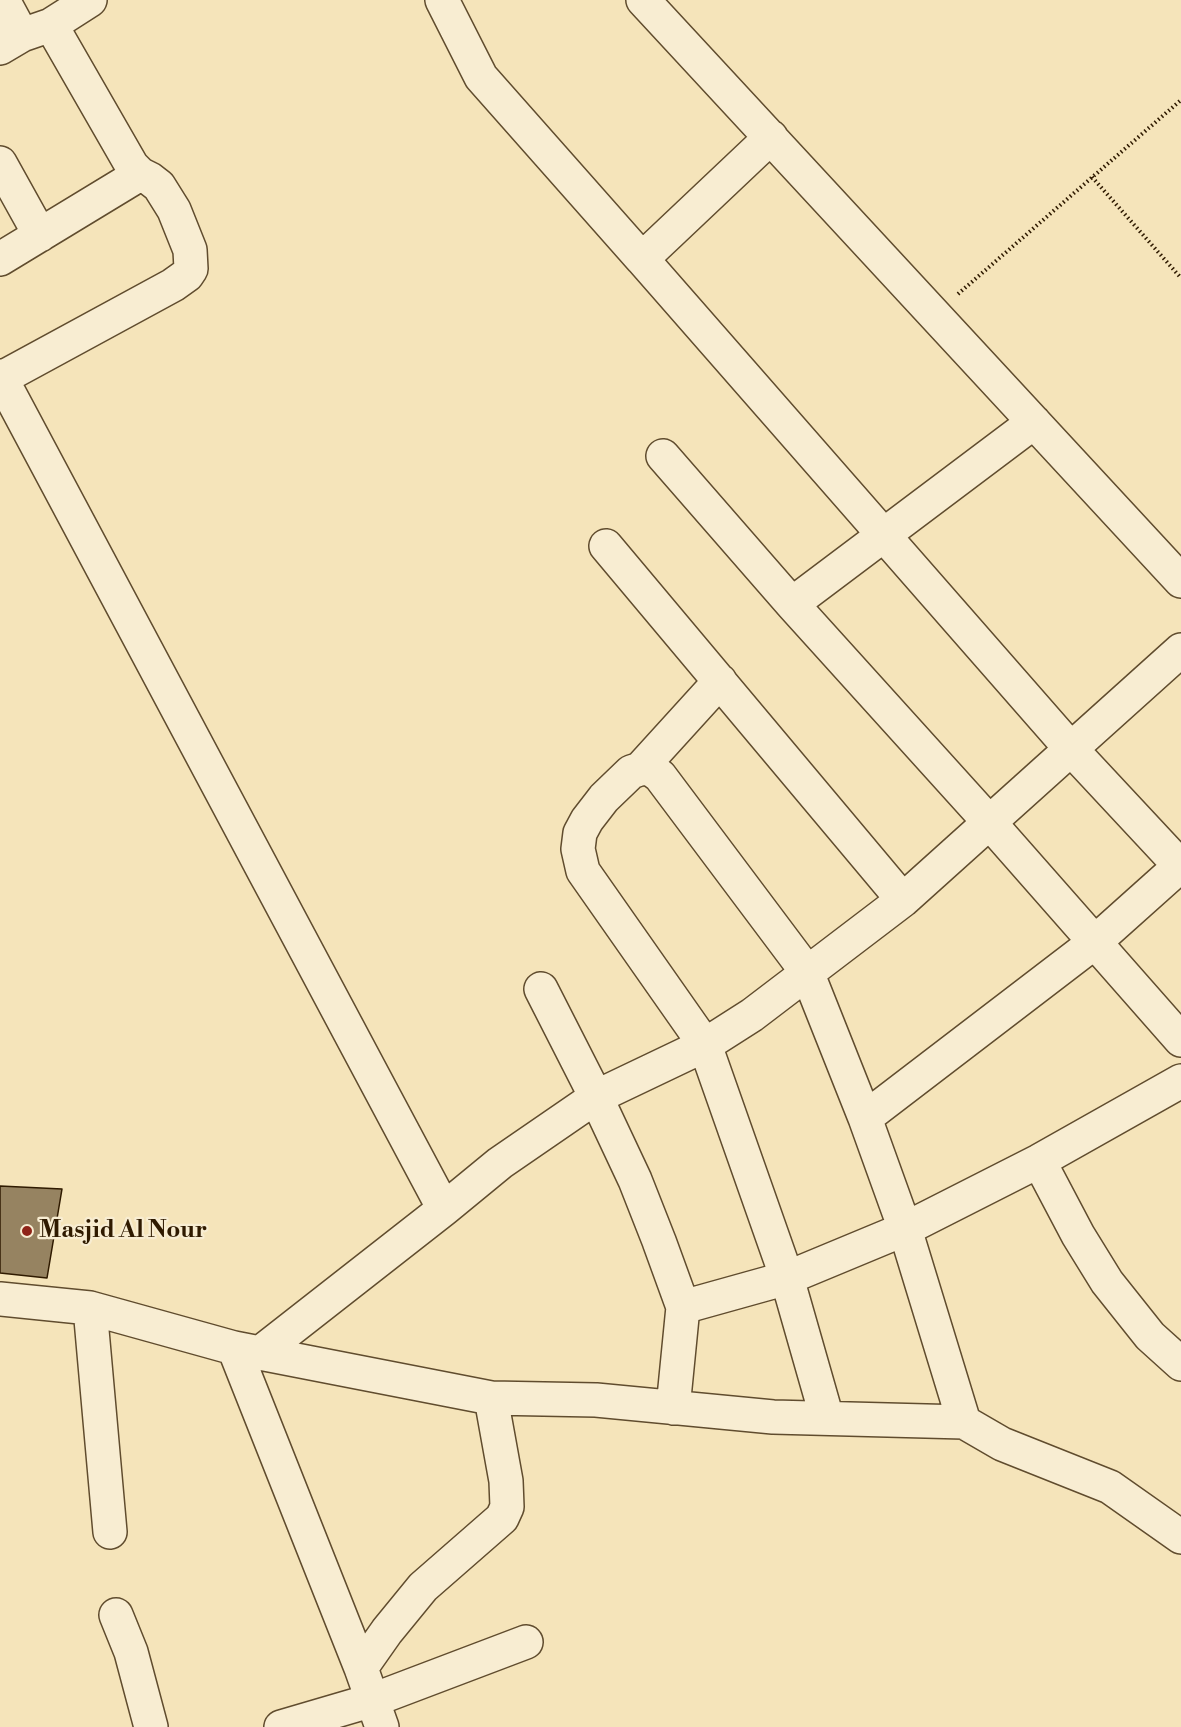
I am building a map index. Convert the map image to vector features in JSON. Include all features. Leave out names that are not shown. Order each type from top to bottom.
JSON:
[{"type":"street","points":[[3,0],[25,36],[115,137],[132,166],[159,186],[174,210],[190,250],[191,269],[173,285],[0,378],[444,1209]]},
{"type":"street","points":[[25,36],[90,0]]},
{"type":"street","points":[[442,0],[481,77],[1071,749],[1181,866],[1095,942],[865,1118]]},
{"type":"street","points":[[644,0],[1181,581]]},
{"type":"street","points":[[642,259],[771,137]]},
{"type":"street","points":[[0,163],[40,235]]},
{"type":"street","points":[[0,259],[140,174]]},
{"type":"street","points":[[792,604],[1035,422]]},
{"type":"street","points":[[663,456],[1181,1040]]},
{"type":"street","points":[[606,546],[903,900]]},
{"type":"street","points":[[247,1350],[444,1209],[500,1163],[596,1097],[705,1045],[752,1016],[903,900],[1181,650]]},
{"type":"street","points":[[640,769],[720,681]]},
{"type":"street","points":[[827,1418],[788,1278],[705,1045],[583,871],[578,849],[580,833],[587,820],[604,798],[631,772],[640,769],[649,768],[660,776],[807,972],[865,1118],[905,1229],[964,1422]]},
{"type":"street","points":[[541,989],[635,1180],[660,1240],[683,1307],[673,1408]]},
{"type":"street","points":[[683,1307],[788,1278],[905,1229],[1039,1161],[1181,1081]]},
{"type":"street","points":[[1039,1161],[1078,1235],[1107,1282],[1150,1336],[1181,1364]]},
{"type":"street","points":[[0,1299],[90,1308],[247,1350],[491,1398],[596,1400],[773,1416],[964,1422],[1002,1443],[1110,1487],[1181,1537]]},
{"type":"street","points":[[90,1308],[110,1533]]},
{"type":"street","points":[[247,1350],[378,1714]]},
{"type":"street","points":[[361,1668],[423,1587],[501,1518],[507,1507],[506,1481],[491,1398]]},
{"type":"street","points":[[116,1615],[131,1652],[151,1727]]},
{"type":"street","points":[[281,1727],[378,1714],[526,1642]]},
{"type":"path","points":[[934,314],[1181,100]]},
{"type":"path","points":[[1092,177],[1181,278]]},
{"type":"building","name":"Masjid Al Nour","points":[[0,1186],[62,1189],[47,1278],[0,1273]]},
{"type":"place","name":"Masjid Al Nour","points":[[27,1231]]}]
